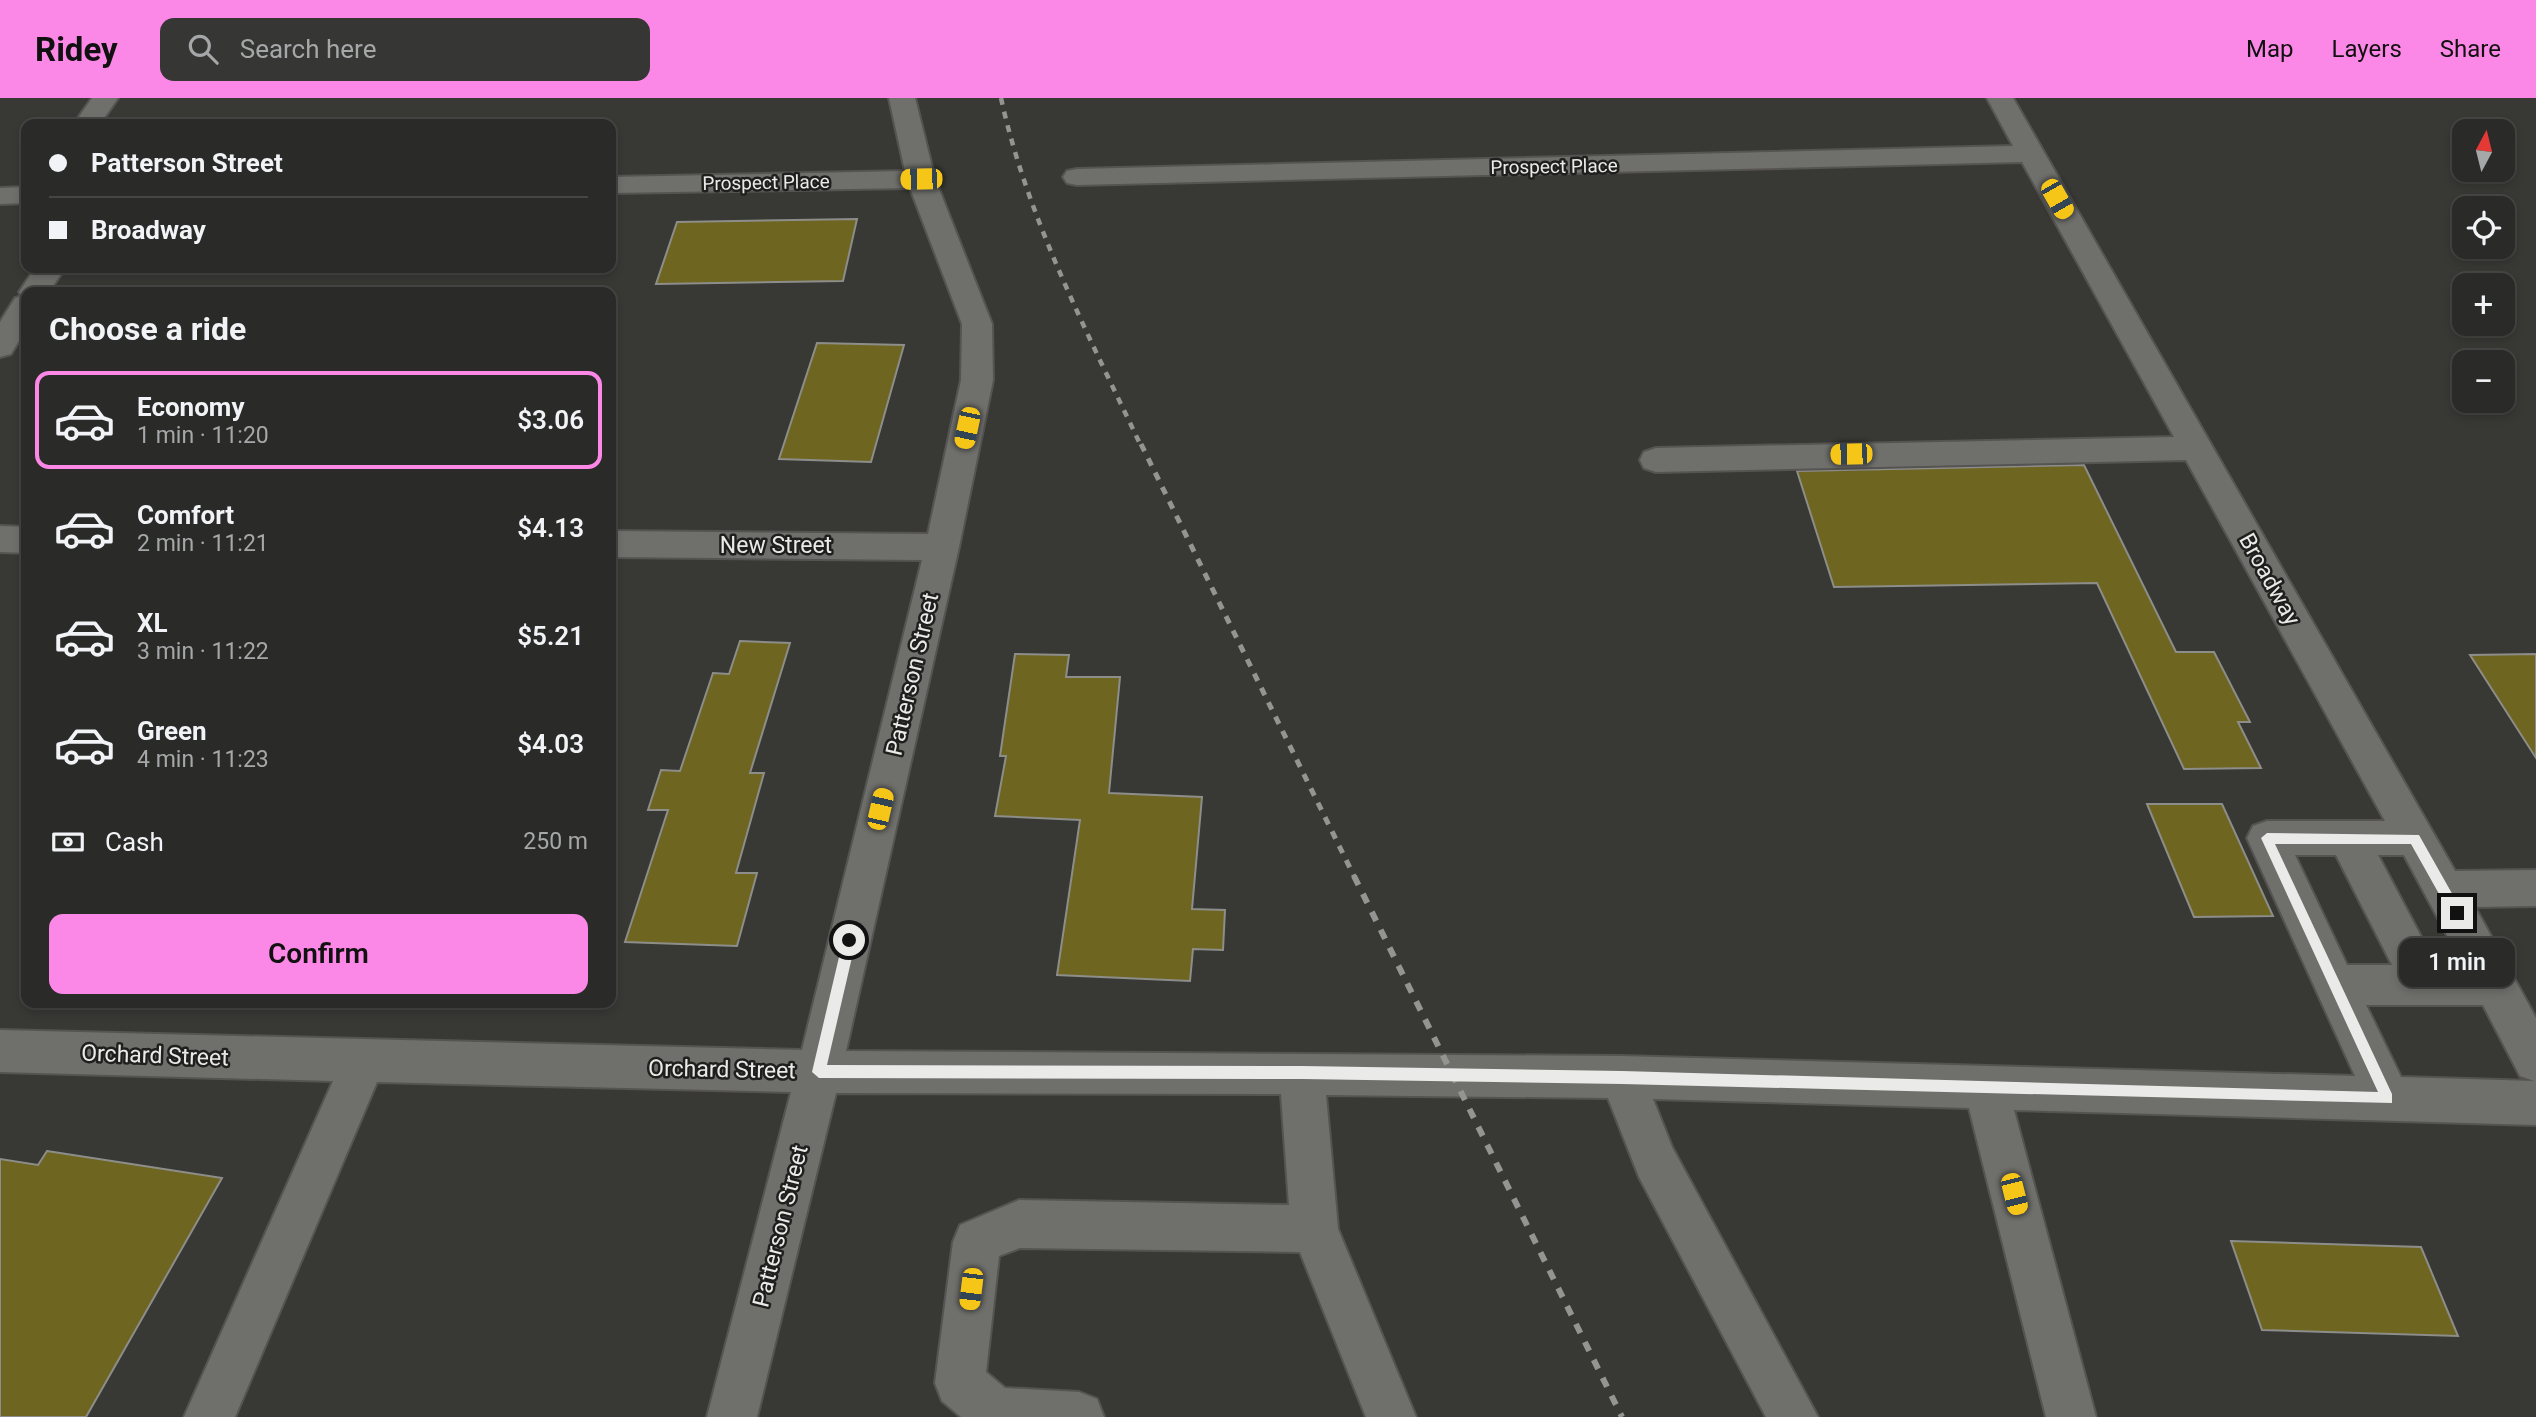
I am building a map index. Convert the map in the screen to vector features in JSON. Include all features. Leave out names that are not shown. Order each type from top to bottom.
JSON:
[{"type":"street","points":[[90,119],[105,98]]},
{"type":"street","name":"Patterson Street","points":[[732,1417],[819,1072],[942,547],[977,380],[977,324],[921,179],[902,98]]},
{"type":"street","name":"Broadway","points":[[2000,98],[2444,889],[2536,1061]]},
{"type":"street","name":"Prospect Place","points":[[1077,177],[2032,154]]},
{"type":"street","name":"Prospect Place","points":[[616,185],[921,179]]},
{"type":"street","points":[[0,196],[21,195]]},
{"type":"street","points":[[0,299],[21,298]]},
{"type":"street","points":[[0,347],[21,313]]},
{"type":"street","points":[[1656,460],[2197,448]]},
{"type":"street","points":[[0,540],[21,540]]},
{"type":"street","name":"New Street","points":[[616,544],[942,547]]},
{"type":"street","points":[[2388,1099],[2267,838],[2415,838]]},
{"type":"street","points":[[2348,838],[2424,985]]},
{"type":"street","points":[[2444,889],[2536,888]]},
{"type":"street","points":[[2335,985],[2495,985]]},
{"type":"street","name":"Orchard Street","points":[[0,1051],[819,1072],[1622,1077],[2536,1102]]},
{"type":"street","points":[[209,1417],[363,1060]]},
{"type":"street","points":[[1302,1073],[1314,1229],[1391,1417]]},
{"type":"street","points":[[1622,1077],[1655,1161],[1793,1417]]},
{"type":"street","points":[[1986,1088],[2071,1417]]},
{"type":"street","points":[[1079,1417],[995,1413],[960,1383],[977,1242],[1018,1224],[1314,1229]]},
{"type":"building","points":[[857,219],[843,281],[656,284],[677,222]]},
{"type":"building","points":[[817,343],[904,345],[871,462],[779,459]]},
{"type":"building","points":[[2084,465],[2176,652],[2214,652],[2250,722],[2238,722],[2261,768],[2184,769],[2097,583],[1834,587],[1797,471]]},
{"type":"building","points":[[740,641],[790,643],[750,773],[764,773],[736,873],[757,873],[737,946],[625,942],[668,810],[648,810],[661,770],[680,771],[713,673],[729,674]]},
{"type":"building","points":[[1015,654],[1069,655],[1066,677],[1120,677],[1109,793],[1202,797],[1192,909],[1225,910],[1223,950],[1193,949],[1190,981],[1057,975],[1080,820],[995,816],[1006,756],[1000,756]]},
{"type":"building","points":[[2536,654],[2536,758],[2470,655]]},
{"type":"building","points":[[2147,804],[2222,804],[2273,916],[2194,917]]},
{"type":"building","points":[[47,1151],[222,1178],[86,1417],[0,1417],[0,1159],[38,1165]]},
{"type":"building","points":[[2231,1241],[2421,1247],[2458,1336],[2262,1330]]},
{"type":"railway","points":[[1001,98],[1012,143],[1043,232],[1141,446]]},
{"type":"railway","points":[[1141,444],[1355,878]]},
{"type":"railway","points":[[1354,876],[1622,1417]]},
{"type":"route","points":[[849,940],[819,1072],[1622,1077],[2388,1099],[2267,838],[2415,838],[2457,913]]}]
